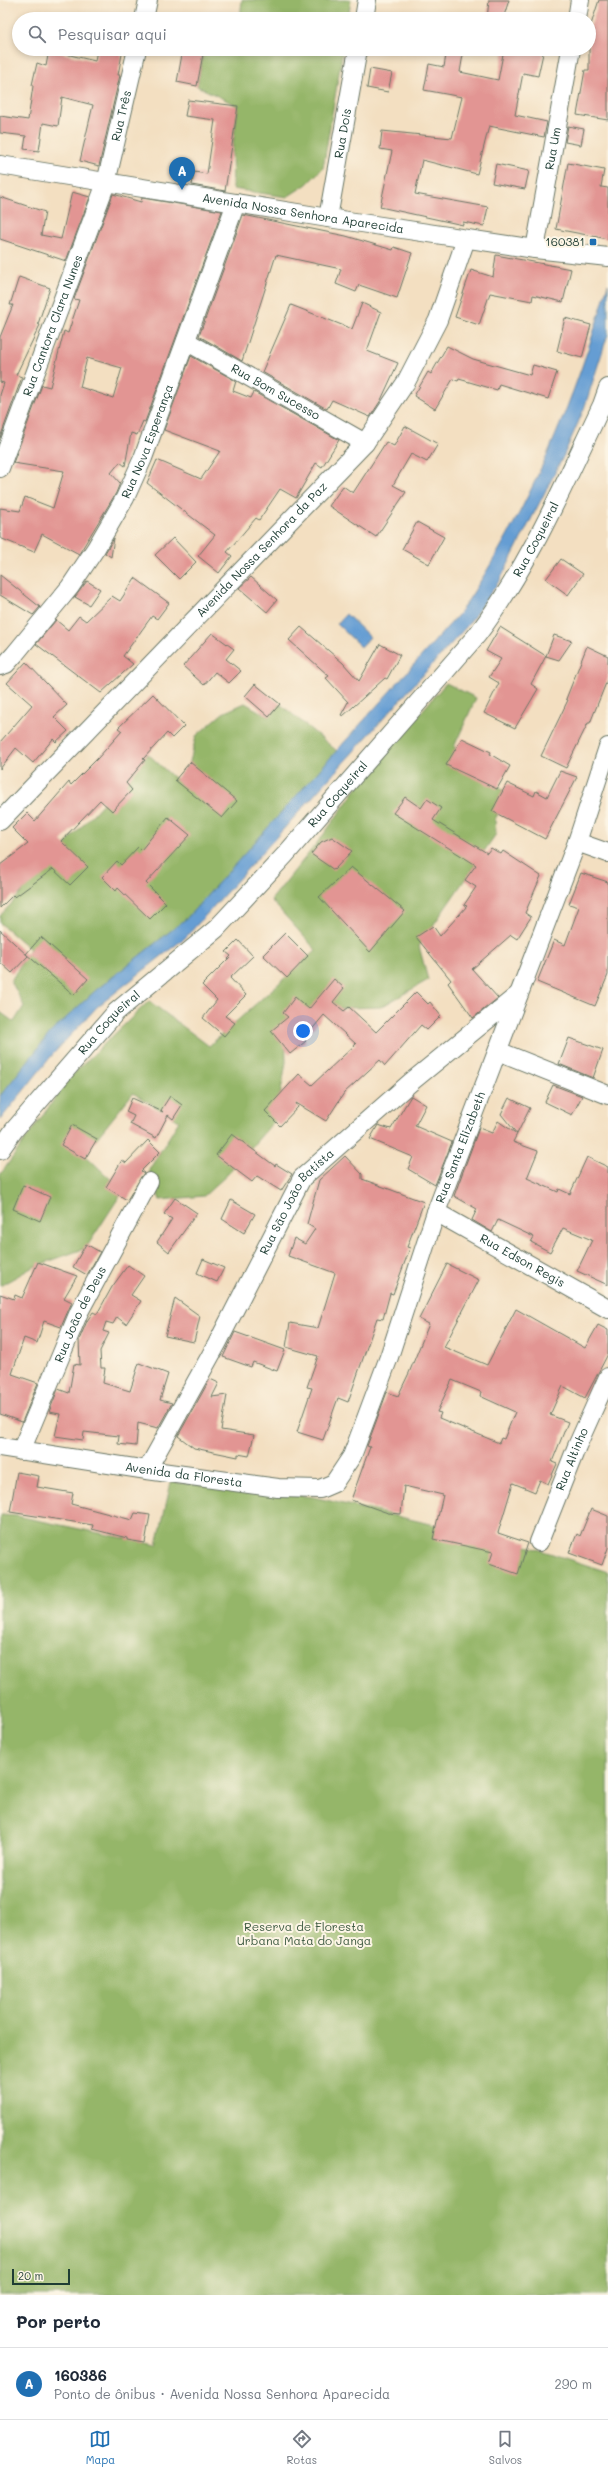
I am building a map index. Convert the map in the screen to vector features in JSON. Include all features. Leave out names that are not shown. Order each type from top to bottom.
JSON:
[{"type":"street","points":[[145,12],[148,0]]},
{"type":"street","points":[[365,12],[367,0]]},
{"type":"street","points":[[578,12],[580,0]]},
{"type":"street","name":"Rua Três","points":[[106,183],[135,56]]},
{"type":"street","name":"Rua Dois","points":[[328,218],[357,56]]},
{"type":"street","name":"Rua Um","points":[[535,249],[570,56]]},
{"type":"street","name":"Avenida Nossa Senhora Aparecida","points":[[0,164],[106,183],[328,218],[535,249],[604,256]]},
{"type":"street","name":"Rua Cantora Clara Nunes","points":[[0,468],[106,183]]},
{"type":"street","name":"Rua Nova Esperança","points":[[0,666],[6,664],[14,655],[70,587],[125,498],[143,458],[236,203]]},
{"type":"street","name":"Avenida Nossa Senhora da Paz","points":[[0,821],[365,443],[406,382],[435,327],[466,239]]},
{"type":"street","name":"Rua Bom Sucesso","points":[[186,341],[365,443]]},
{"type":"street","name":"Rua Coqueiral","points":[[0,1150],[14,1130],[116,1012],[216,929],[285,855],[477,635],[504,600],[529,556],[602,405],[608,388]]},
{"type":"street","name":"Rua Santa Elizabeth","points":[[352,1456],[390,1356],[436,1212],[577,842],[608,747]]},
{"type":"street","points":[[577,842],[608,853]]},
{"type":"street","name":"Rua São João Batista","points":[[147,1470],[217,1344],[302,1178],[405,1087],[520,993]]},
{"type":"street","points":[[498,1051],[608,1096]]},
{"type":"street","name":"Rua João de Deus","points":[[21,1451],[80,1312],[149,1182]]},
{"type":"street","name":"Rua Edson Regis","points":[[436,1212],[608,1309]]},
{"type":"street","name":"Rua Altinho","points":[[539,1542],[577,1446],[608,1377]]},
{"type":"street","name":"Avenida da Floresta","points":[[0,1447],[147,1470],[307,1490],[320,1489],[334,1483],[352,1456]]},
{"type":"green space","points":[[242,0],[351,0],[349,12],[241,12]]},
{"type":"green space","points":[[203,56],[342,56],[323,168],[307,184],[287,197],[233,189],[232,153],[238,106],[197,86]]},
{"type":"green space","points":[[446,683],[476,698],[454,747],[509,796],[495,819],[496,834],[419,946],[428,980],[381,1007],[311,1009],[285,1024],[286,1062],[276,1119],[228,1174],[204,1196],[160,1200],[149,1170],[179,1121],[133,1093],[84,1154],[123,1191],[86,1248],[33,1267],[0,1286],[0,1175],[71,1076],[149,1001],[209,1046],[316,950],[271,900],[321,838],[362,781]]},
{"type":"green space","points":[[245,703],[269,717],[280,704],[337,751],[187,918],[95,991],[51,1033],[0,1096],[0,1012],[14,1022],[24,1006],[11,981],[30,949],[0,923],[0,916],[148,754],[176,780],[190,762],[196,736],[223,713]]},
{"type":"green space","name":"Reserva de Floresta Urbana Mata do Janga","points":[[171,1482],[313,1497],[531,1547],[608,1572],[608,2295],[0,2295],[0,1515],[17,1516],[157,1545]]},
{"type":"water","points":[[608,284],[608,334],[584,409],[564,455],[500,580],[467,626],[186,937],[97,1007],[53,1054],[0,1120],[0,1096],[50,1033],[95,991],[187,918],[459,614],[484,576],[507,536],[547,455],[565,413],[580,371]]},
{"type":"water","points":[[346,614],[370,637],[361,647],[337,624]]},
{"type":"building","points":[[489,0],[509,0],[505,12],[488,12]]},
{"type":"building","points":[[599,0],[608,0],[608,120],[577,115],[585,70],[589,70],[589,56],[596,56],[595,12]]},
{"type":"building","points":[[48,56],[74,56],[95,61],[96,56],[122,56],[118,75],[120,75],[99,166],[80,161],[93,105],[62,97],[58,126],[43,123],[39,151],[24,149],[26,136],[0,133],[0,116],[28,120],[32,85],[37,63],[46,66]]},
{"type":"building","points":[[182,56],[203,56],[197,86],[177,82]]},
{"type":"building","points":[[446,56],[463,56],[460,72],[498,80],[503,56],[542,56],[538,76],[523,73],[515,115],[547,122],[544,137],[489,126],[477,174],[422,160],[415,194],[488,207],[484,226],[463,222],[463,225],[380,207],[392,151],[380,149],[382,131],[452,138],[462,97],[424,90],[429,64],[444,67]]},
{"type":"building","points":[[370,69],[392,73],[388,92],[367,88]]},
{"type":"building","points":[[188,100],[238,106],[225,191],[192,185],[194,172],[207,174],[215,120],[185,116]]},
{"type":"building","points":[[568,126],[584,129],[581,145],[565,142]]},
{"type":"building","points":[[568,163],[604,170],[601,187],[608,188],[608,239],[556,229]]},
{"type":"building","points":[[496,164],[529,171],[525,189],[492,183]]},
{"type":"building","points":[[72,192],[90,197],[66,261],[0,239],[0,197],[45,212],[41,235],[61,239]]},
{"type":"building","points":[[113,194],[141,202],[142,198],[222,211],[145,422],[143,421],[137,435],[131,433],[125,466],[120,462],[111,473],[120,483],[116,493],[79,554],[42,534],[34,552],[0,538],[0,508],[20,511],[25,497],[53,508],[64,471],[13,463],[42,385],[50,387],[64,331],[68,333],[79,300],[74,299]],"holes":[[[87,358],[122,368],[113,398],[80,387]]]},
{"type":"building","points":[[243,215],[346,236],[393,250],[394,247],[412,253],[397,298],[359,285],[356,292],[336,284],[341,269],[276,255],[242,361],[199,336]]},
{"type":"building","points":[[496,255],[571,269],[563,302],[533,295],[532,301],[490,293],[479,325],[455,317],[471,270],[493,277]]},
{"type":"building","points":[[19,277],[50,288],[38,324],[40,325],[16,375],[22,377],[0,438],[0,395],[4,383],[0,382],[0,337],[13,305],[10,305]]},
{"type":"building","points":[[362,303],[381,312],[367,351],[398,363],[381,400],[370,417],[332,400],[327,409],[262,372],[291,305],[352,329]]},
{"type":"building","points":[[565,318],[591,325],[582,358],[557,351]]},
{"type":"building","points":[[447,346],[473,359],[530,375],[533,365],[557,372],[548,399],[499,384],[497,390],[459,379],[458,381],[453,379],[435,409],[414,396],[428,372],[431,374]]},
{"type":"building","points":[[191,356],[236,381],[233,391],[251,398],[254,392],[339,440],[322,467],[316,463],[296,498],[280,489],[259,520],[256,518],[227,552],[232,556],[219,573],[198,556],[215,535],[147,483],[157,460],[201,479],[220,451],[164,430]]},
{"type":"building","points":[[405,426],[438,444],[427,462],[411,454],[393,485],[406,492],[376,537],[329,506],[343,486],[353,493],[386,442],[394,446]]},
{"type":"building","points":[[417,522],[444,537],[429,564],[402,549]]},
{"type":"building","points":[[114,538],[111,557],[105,553]]},
{"type":"building","points":[[173,538],[196,562],[179,579],[155,555]]},
{"type":"building","points":[[561,559],[583,574],[568,595],[546,579]]},
{"type":"building","points":[[0,575],[40,607],[33,615],[0,595]]},
{"type":"building","points":[[251,577],[277,600],[267,612],[239,588]]},
{"type":"building","points":[[135,578],[169,603],[157,619],[152,616],[123,656],[133,664],[101,693],[36,644],[56,620],[68,630],[79,616],[86,621],[112,596],[120,601]]},
{"type":"building","points":[[87,581],[100,589],[89,605],[75,597]]},
{"type":"building","points":[[301,627],[343,663],[359,681],[380,644],[400,655],[387,679],[385,678],[343,716],[341,715],[348,702],[326,678],[329,676],[289,640]]},
{"type":"building","points":[[500,627],[546,656],[531,684],[538,689],[515,728],[484,713],[499,683],[489,677],[501,659],[486,651]]},
{"type":"building","points":[[212,633],[234,649],[226,659],[241,671],[229,683],[215,672],[204,685],[183,666]]},
{"type":"building","points":[[554,635],[572,641],[559,660],[546,656]]},
{"type":"building","points":[[587,646],[608,656],[608,678],[590,723],[588,723],[566,768],[541,756],[568,700],[566,699]]},
{"type":"building","points":[[26,662],[67,705],[54,717],[68,731],[56,742],[53,739],[33,763],[16,748],[0,769],[0,742],[32,705],[7,683]]},
{"type":"building","points":[[255,684],[280,704],[269,717],[245,696]]},
{"type":"building","points":[[153,694],[184,726],[172,738],[167,733],[143,759],[145,760],[126,783],[132,790],[112,811],[100,800],[61,841],[88,867],[70,885],[53,869],[15,897],[13,895],[0,908],[0,865],[28,844],[12,828],[27,813],[35,821],[69,782],[71,785],[98,758],[122,731],[118,728]]},
{"type":"building","points":[[462,738],[491,752],[490,754],[510,766],[497,789],[446,765]]},
{"type":"building","points":[[190,762],[237,801],[222,818],[175,780]]},
{"type":"building","points":[[560,771],[577,777],[545,839],[492,811],[507,783],[534,796],[536,791],[547,797]]},
{"type":"building","points":[[405,797],[421,808],[427,799],[441,808],[433,820],[487,853],[491,848],[501,854],[503,851],[541,876],[525,913],[531,917],[517,939],[511,935],[472,969],[498,998],[473,1018],[448,983],[451,980],[416,937],[433,926],[440,936],[467,906],[464,905],[476,887],[465,880],[476,865],[393,813]]},
{"type":"building","points":[[168,817],[190,835],[146,883],[166,903],[150,919],[118,888],[116,891],[102,877],[117,861],[121,865],[138,847],[141,850]]},
{"type":"building","points":[[332,837],[352,851],[334,870],[311,854],[321,842]]},
{"type":"building","points":[[351,867],[405,911],[370,952],[319,897]]},
{"type":"building","points":[[581,873],[608,882],[608,975],[595,1006],[537,982],[554,940],[565,945],[579,907],[569,904]]},
{"type":"building","points":[[0,930],[28,956],[12,973],[0,962]]},
{"type":"building","points":[[285,933],[308,956],[287,978],[263,955]]},
{"type":"building","points":[[41,937],[88,979],[74,995],[26,954]]},
{"type":"building","points":[[238,940],[253,956],[230,978],[246,995],[225,1016],[235,1023],[224,1036],[203,1018],[217,1000],[202,985],[231,956],[226,952]]},
{"type":"building","points":[[334,979],[344,988],[333,1002],[344,1011],[349,1007],[376,1032],[416,992],[428,1004],[430,1002],[441,1016],[427,1030],[421,1025],[385,1066],[380,1060],[344,1093],[326,1121],[296,1103],[298,1107],[280,1126],[265,1111],[299,1074],[312,1085],[356,1044],[324,1015],[304,1039],[306,1041],[290,1054],[271,1031],[288,1017],[283,1013],[295,997],[309,1009]]},
{"type":"building","points":[[569,1038],[603,1050],[593,1078],[559,1064]]},
{"type":"building","points":[[553,1085],[582,1096],[572,1115],[545,1102]]},
{"type":"building","points":[[170,1096],[182,1105],[173,1119],[168,1115],[156,1138],[130,1124],[134,1116],[126,1112],[132,1098],[163,1112],[161,1110]]},
{"type":"building","points":[[411,1096],[426,1105],[415,1126],[452,1142],[435,1185],[408,1169],[413,1157],[370,1139],[378,1125],[391,1129]]},
{"type":"building","points":[[509,1098],[530,1108],[517,1134],[501,1114]]},
{"type":"building","points":[[498,1121],[517,1134],[513,1142],[538,1151],[527,1178],[558,1192],[559,1189],[570,1194],[587,1157],[608,1167],[608,1285],[577,1271],[592,1240],[563,1228],[550,1252],[531,1242],[534,1237],[498,1220],[492,1232],[472,1220],[477,1209],[454,1196],[479,1128],[492,1133]]},
{"type":"building","points":[[72,1125],[97,1139],[85,1159],[61,1145]]},
{"type":"building","points":[[232,1134],[275,1166],[276,1164],[292,1174],[281,1191],[257,1176],[252,1182],[216,1155]]},
{"type":"building","points":[[148,1140],[160,1152],[141,1171],[144,1173],[127,1200],[106,1187],[122,1160],[126,1163]]},
{"type":"building","points":[[345,1156],[362,1174],[362,1179],[424,1202],[407,1247],[410,1248],[393,1294],[390,1293],[383,1319],[377,1318],[348,1402],[338,1398],[323,1440],[297,1432],[312,1388],[307,1387],[318,1356],[286,1347],[290,1323],[318,1328],[335,1273],[288,1256],[294,1238],[305,1244],[315,1229],[307,1224],[319,1180]]},
{"type":"building","points":[[23,1185],[50,1197],[40,1221],[13,1209]]},
{"type":"building","points":[[175,1198],[197,1213],[169,1252],[157,1242],[172,1219],[164,1214]]},
{"type":"building","points":[[231,1200],[255,1214],[244,1233],[222,1219]]},
{"type":"building","points":[[86,1244],[100,1252],[87,1275],[73,1267]]},
{"type":"building","points":[[203,1259],[224,1268],[217,1282],[197,1273]]},
{"type":"building","points":[[38,1262],[77,1276],[64,1298],[72,1302],[61,1327],[44,1321],[37,1343],[24,1338],[12,1374],[38,1383],[22,1422],[0,1414],[0,1294],[14,1299],[15,1295],[22,1298]]},
{"type":"building","points":[[447,1264],[479,1280],[444,1347],[487,1365],[516,1309],[585,1348],[598,1325],[608,1330],[608,1354],[585,1398],[563,1386],[550,1415],[568,1422],[552,1462],[557,1464],[548,1484],[540,1480],[535,1492],[513,1483],[498,1533],[528,1543],[518,1574],[489,1564],[493,1552],[433,1539],[443,1495],[404,1486],[401,1514],[388,1513],[351,1500],[370,1447],[367,1446],[387,1392],[398,1396],[429,1324],[419,1319]],"holes":[[[452,1380],[481,1392],[480,1396],[515,1412],[504,1439],[501,1438],[499,1443],[439,1418],[441,1413],[437,1412]]]},
{"type":"building","points":[[128,1265],[144,1276],[131,1295],[141,1301],[126,1324],[117,1317],[113,1324],[106,1322],[103,1331],[109,1333],[100,1351],[101,1368],[105,1368],[103,1383],[130,1391],[139,1363],[168,1374],[160,1400],[172,1403],[158,1428],[138,1423],[136,1446],[118,1444],[119,1436],[84,1432],[83,1440],[55,1436],[60,1414],[49,1412],[58,1389],[69,1393],[74,1364],[80,1365],[79,1340],[87,1321],[93,1312],[97,1314],[112,1287]]},
{"type":"building","points":[[175,1298],[200,1316],[194,1342],[165,1336]]},
{"type":"building","points":[[235,1332],[285,1350],[277,1371],[253,1362],[251,1367],[223,1357]]},
{"type":"building","points":[[210,1379],[219,1383],[212,1397],[227,1395],[221,1430],[254,1435],[249,1456],[238,1454],[238,1457],[194,1448],[178,1436]]},
{"type":"building","points":[[17,1472],[39,1476],[37,1487],[73,1493],[71,1504],[132,1520],[135,1513],[150,1515],[145,1543],[127,1540],[127,1538],[92,1529],[93,1525],[10,1512]]},
{"type":"building","points":[[591,1509],[608,1516],[608,1548],[602,1565],[569,1553],[577,1534],[580,1536]]},
{"type":"place","name":"160386","points":[[182,190]]},
{"type":"place","name":"160381","points":[[593,242]]}]
